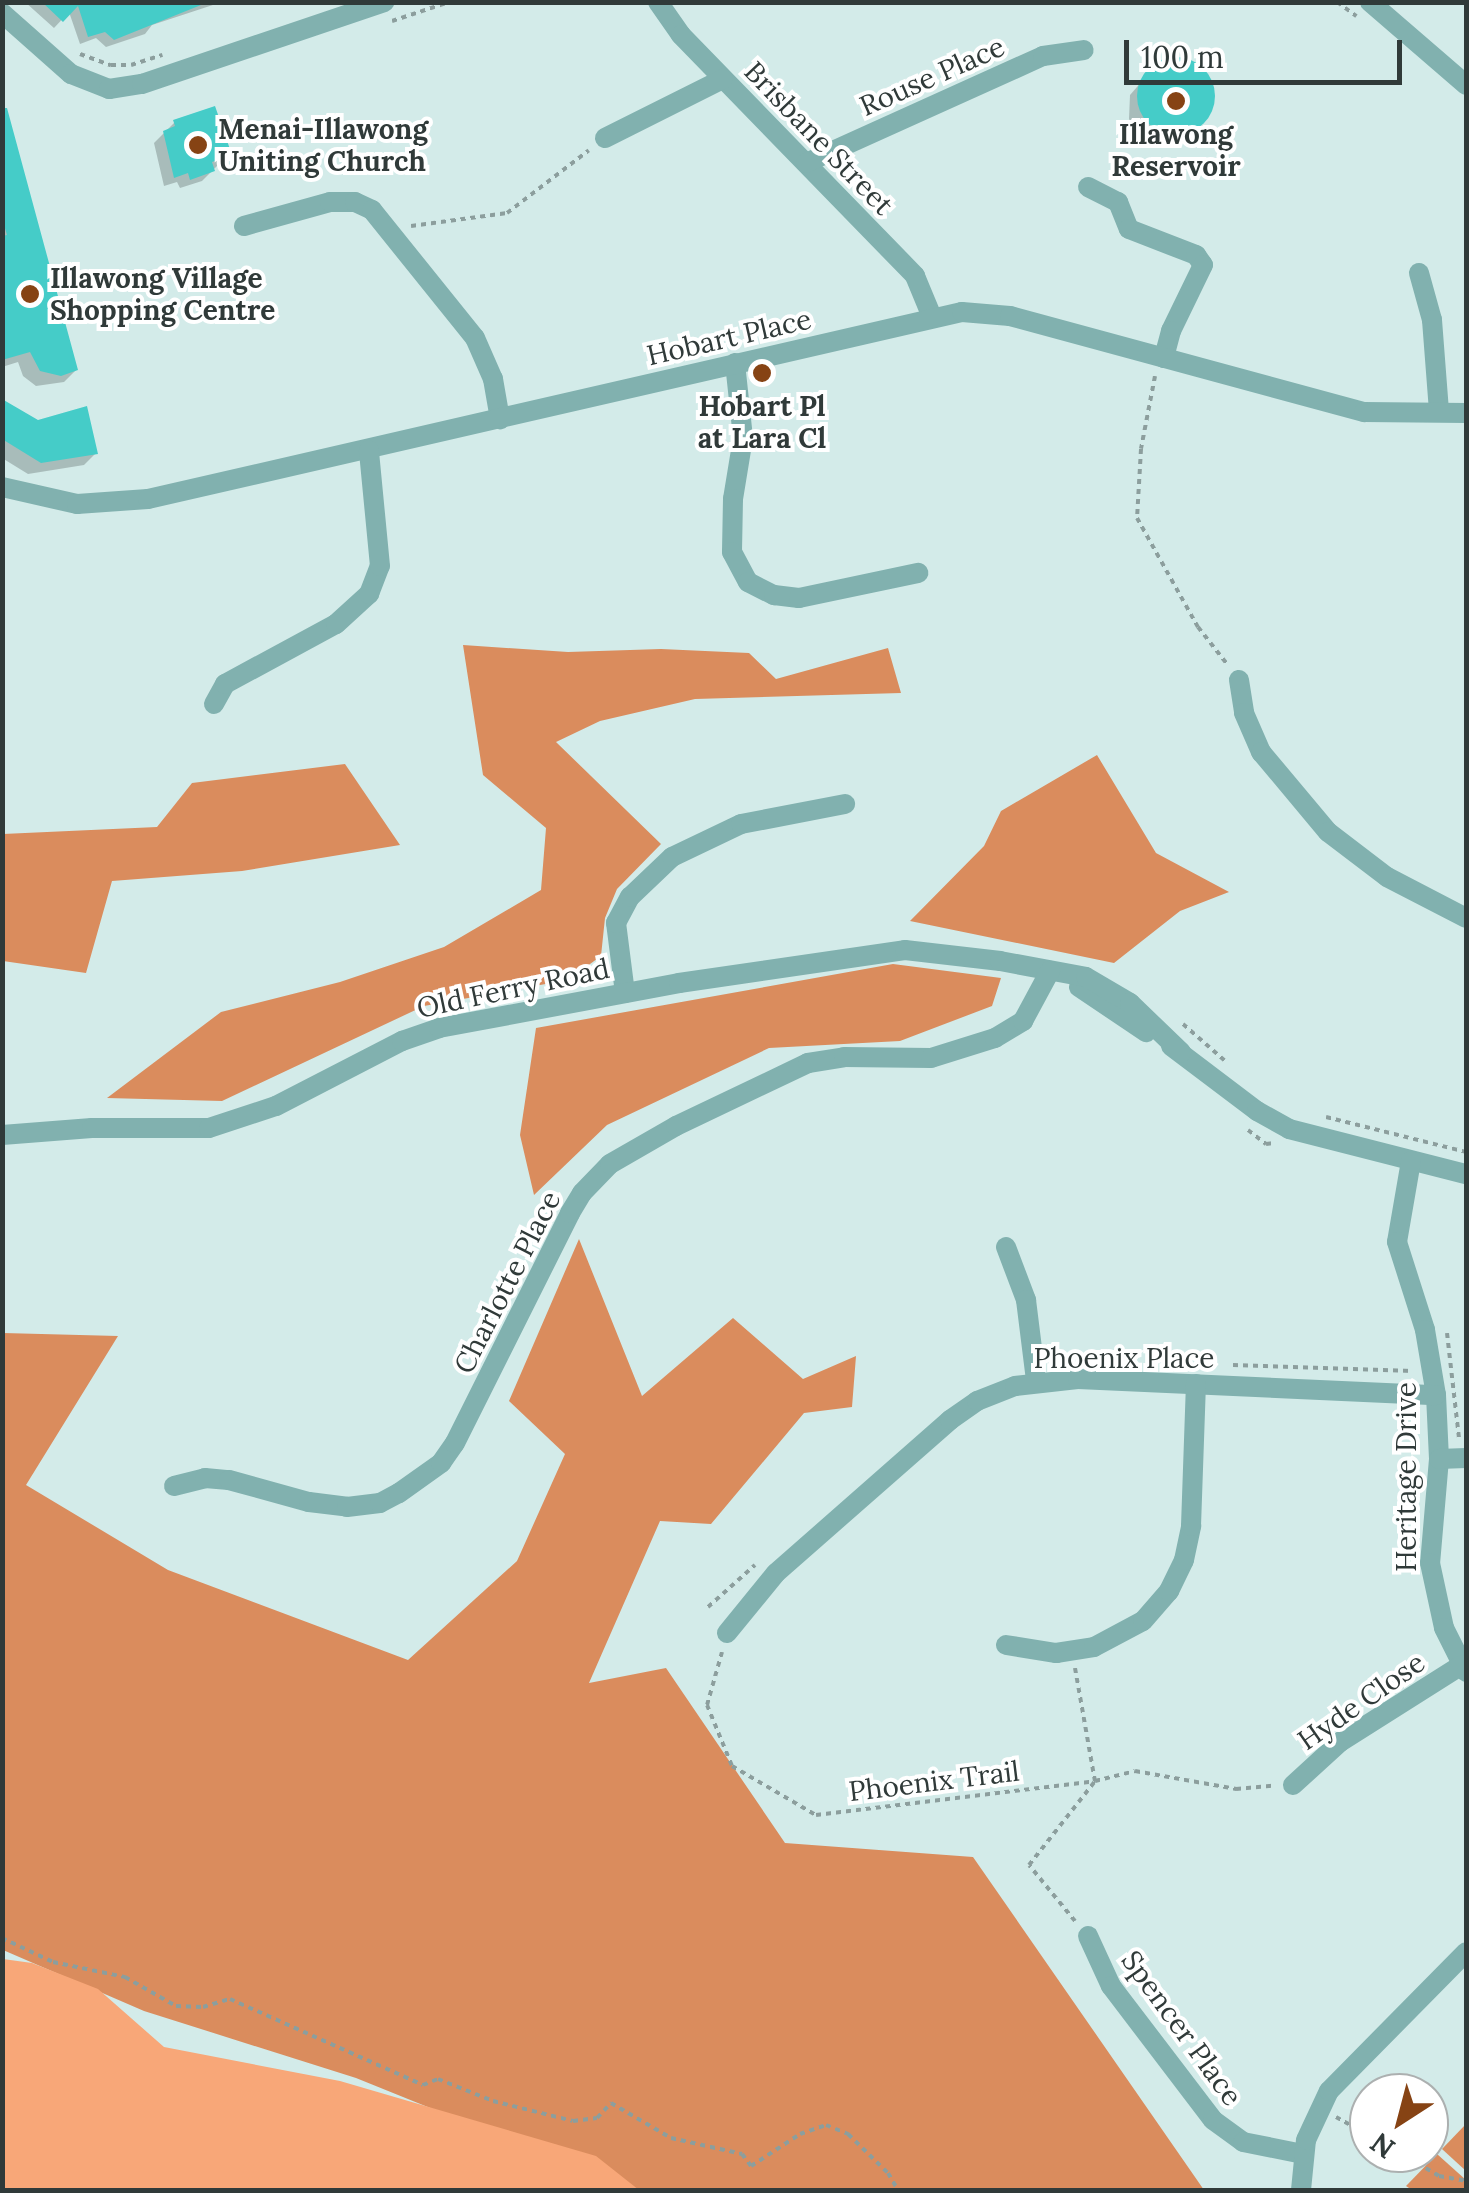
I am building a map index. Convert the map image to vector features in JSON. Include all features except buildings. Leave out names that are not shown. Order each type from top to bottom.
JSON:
[{"type":"street","points":[[2,13],[71,74],[108,89],[142,84],[384,2]]},
{"type":"street","name":"Brisbane Street","points":[[658,2],[723,80],[915,276],[932,317]]},
{"type":"street","points":[[1370,2],[1466,85]]},
{"type":"street","name":"Rouse Place","points":[[806,163],[1044,56],[1084,50]]},
{"type":"street","points":[[605,138],[723,80]]},
{"type":"street","points":[[1088,186],[1118,202],[1129,229],[1196,256],[1203,265],[1162,357]]},
{"type":"street","points":[[244,226],[346,200],[372,210],[475,338],[493,380],[500,419]]},
{"type":"street","points":[[1419,274],[1432,320],[1439,412]]},
{"type":"street","name":"Hobart Place","points":[[2,487],[54,502],[125,502],[369,451],[962,312],[998,314],[1364,412],[1466,413]]},
{"type":"street","points":[[735,363],[744,438],[733,500],[732,552],[748,582],[774,595],[799,598],[918,573]]},
{"type":"street","points":[[214,704],[225,684],[336,624],[369,594],[380,566],[369,451]]},
{"type":"street","points":[[1238,680],[1244,713],[1261,752],[1328,832],[1386,878],[1466,918]]},
{"type":"street","points":[[625,993],[616,923],[621,910],[672,857],[742,824],[845,804]]},
{"type":"street","name":"Old Ferry Road","points":[[2,1135],[92,1128],[209,1128],[276,1106],[419,1034],[625,993],[905,950],[1000,960],[1086,977],[1114,991],[1152,1021],[1181,1052],[1272,1121],[1305,1134],[1466,1174]]},
{"type":"street","name":"Charlotte Place","points":[[174,1486],[205,1478],[229,1480],[308,1502],[347,1508],[380,1503],[400,1494],[441,1463],[455,1444],[570,1213],[582,1193],[610,1164],[676,1126],[808,1063],[844,1058],[931,1058],[995,1038],[1023,1021],[1050,972]]},
{"type":"street","name":"Heritage Drive","points":[[1411,1162],[1397,1242],[1425,1330],[1436,1395],[1438,1460],[1430,1563],[1437,1606],[1464,1669]]},
{"type":"street","points":[[1006,1247],[1022,1284],[1036,1371]]},
{"type":"street","name":"Phoenix Place","points":[[728,1634],[776,1574],[950,1420],[1036,1371],[1196,1384],[1436,1395]]},
{"type":"street","points":[[1006,1646],[1072,1652],[1112,1640],[1142,1621],[1178,1576],[1191,1526],[1196,1384]]},
{"type":"street","points":[[1438,1460],[1466,1458]]},
{"type":"street","name":"Hyde Close","points":[[1293,1784],[1340,1742],[1464,1669]]},
{"type":"street","name":"Spencer Place","points":[[1088,1936],[1111,1986],[1213,2120],[1244,2142],[1303,2154]]},
{"type":"street","points":[[1300,2190],[1303,2154],[1319,2107],[1352,2064],[1466,1952]]},
{"type":"path","points":[[376,26],[449,2]]},
{"type":"path","points":[[76,52],[111,65],[130,65],[166,54]]},
{"type":"path","points":[[388,229],[507,213],[605,138]]},
{"type":"path","points":[[1162,357],[1141,449],[1137,518],[1198,627],[1238,680]]},
{"type":"path","points":[[573,992],[602,968],[620,965]]},
{"type":"path","points":[[1179,1021],[1231,1067]]},
{"type":"path","points":[[1320,1116],[1466,1152]]},
{"type":"path","points":[[1036,1371],[1077,1359]]},
{"type":"path","points":[[1216,1364],[1413,1370]]},
{"type":"path","points":[[708,1607],[762,1559]]},
{"type":"path","name":"Phoenix Trail","points":[[728,1634],[707,1705],[732,1766],[816,1815],[1095,1781],[1135,1771],[1236,1789],[1293,1784]]},
{"type":"path","points":[[1072,1652],[1095,1781],[1029,1865],[1088,1936]]},
{"type":"path","points":[[2,1938],[53,1962],[125,1978],[176,2006],[203,2007],[230,1999],[423,2086],[438,2079],[494,2101],[573,2121],[597,2118],[611,2104],[671,2138],[742,2154],[751,2166],[800,2134],[826,2125],[848,2134],[888,2173],[898,2190]]},
{"type":"path","points":[[1319,2107],[1349,2124]]},
{"type":"path","points":[[1434,2173],[1466,2181]]},
{"type":"shaded area","points":[[463,645],[568,652],[661,649],[749,653],[776,679],[888,648],[901,693],[695,699],[600,721],[556,742],[661,844],[617,889],[605,918],[601,956],[568,980],[424,1006],[222,1101],[107,1098],[221,1012],[340,982],[444,947],[541,890],[546,828],[483,775]]},
{"type":"shaded area","points":[[1097,755],[1156,853],[1229,892],[1180,911],[1114,963],[910,921],[984,846],[1001,811]]},
{"type":"shaded area","points":[[345,764],[400,845],[242,871],[112,881],[86,973],[3,961],[3,834],[157,827],[192,783]]},
{"type":"shaded area","points":[[893,964],[1001,978],[992,1006],[900,1041],[769,1048],[607,1125],[534,1195],[520,1135],[536,1028]]},
{"type":"shaded area","points":[[579,1239],[642,1396],[733,1318],[803,1379],[856,1356],[852,1407],[804,1413],[711,1524],[660,1521],[589,1683],[666,1668],[785,1843],[973,1857],[1204,2190],[633,2190],[356,2078],[144,2011],[3,1950],[3,1333],[118,1336],[26,1485],[168,1570],[408,1660],[517,1561],[565,1454],[509,1401]]},
{"type":"shaded area","points":[[3,1959],[32,1963],[98,1989],[164,2047],[340,2081],[596,2156],[639,2190],[3,2190]]},
{"type":"shaded area","points":[[1466,2124],[1466,2171],[1449,2155],[1449,2142]]},
{"type":"shaded area","points":[[1449,2165],[1466,2180],[1466,2190],[1412,2190],[1406,2186],[1419,2173],[1449,2173]]},
{"type":"place","name":"Illawong Reservoir","points":[[1176,101]]},
{"type":"place","name":"Menai-Illawong Uniting Church","points":[[198,145]]},
{"type":"place","name":"Illawong Village Shopping Centre","points":[[30,294]]},
{"type":"place","name":"Hobart Pl at Lara Cl","points":[[762,373]]}]
